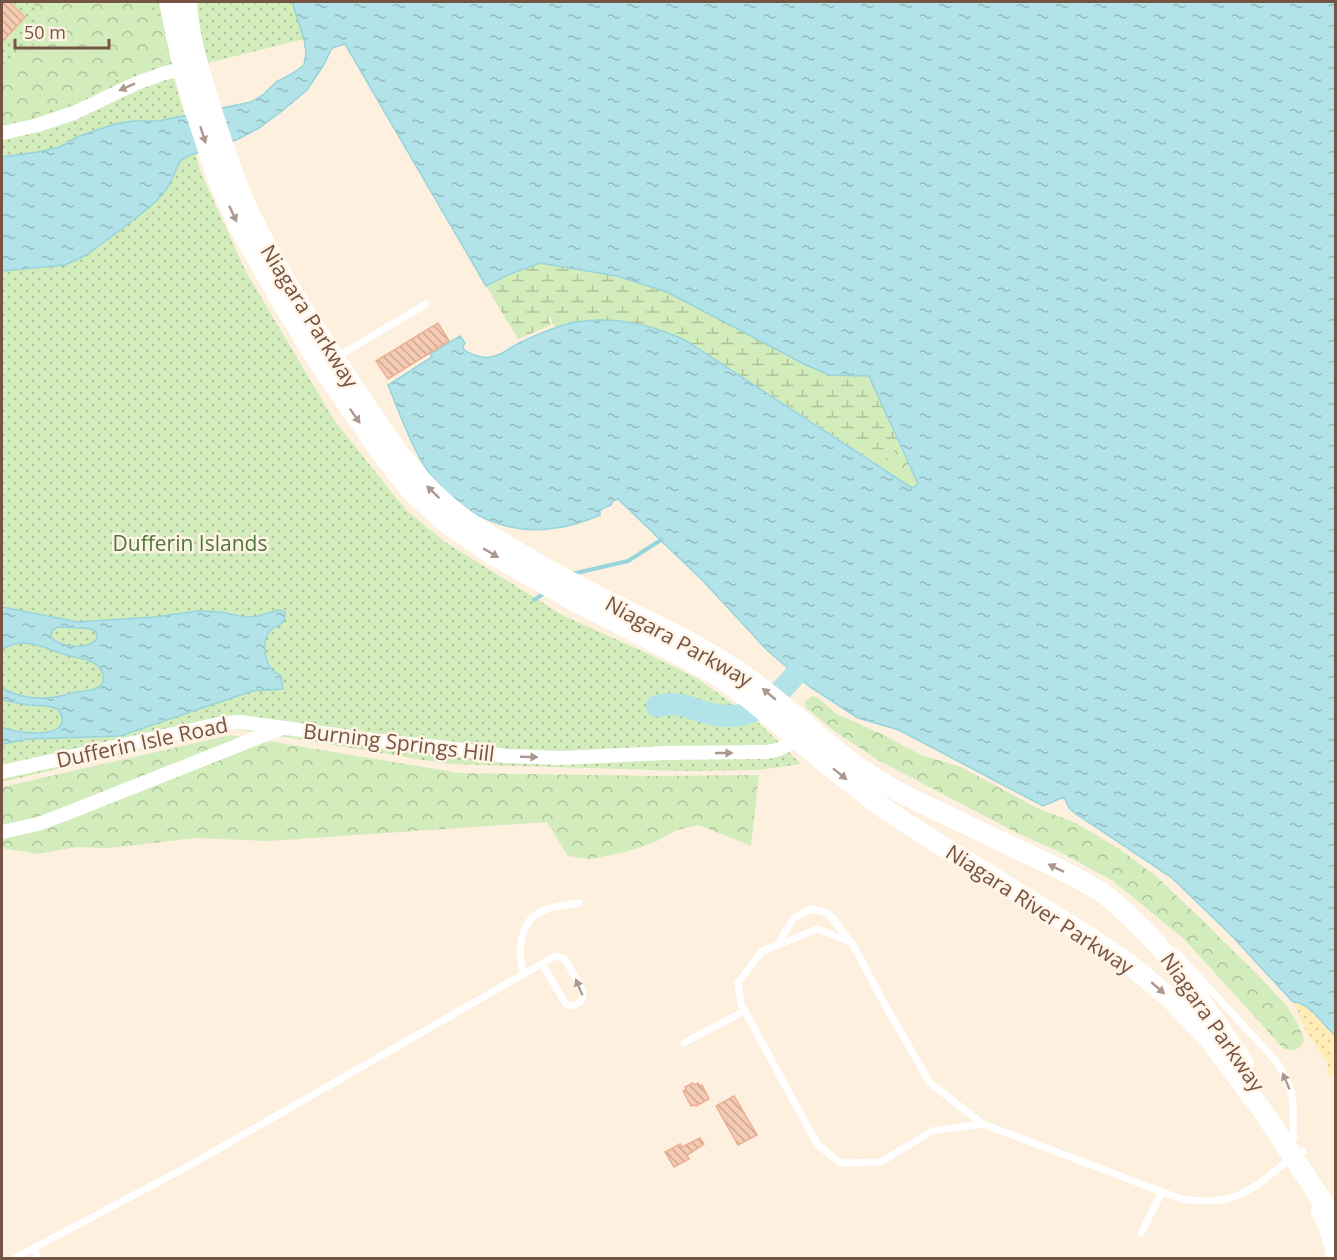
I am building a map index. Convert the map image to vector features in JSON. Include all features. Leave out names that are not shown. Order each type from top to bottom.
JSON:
[{"type":"main road","name":"Niagara Parkway","points":[[169,2],[218,157],[261,236],[335,359],[388,438],[416,475],[434,494],[455,512],[546,577]]},
{"type":"main road","name":"Niagara Parkway","points":[[187,2],[192,36],[190,67]]},
{"type":"main road","name":"Niagara Parkway","points":[[218,157],[218,180],[238,225],[278,296],[322,368],[392,468],[411,491],[445,522],[473,543],[577,594],[690,643],[791,723],[883,783],[1063,871],[1107,896],[1146,932],[1186,978],[1297,1154],[1335,1199]]},
{"type":"main road","name":"Niagara River Parkway","points":[[791,723],[883,808],[1091,938],[1171,999],[1212,1043],[1297,1154],[1335,1222]]},
{"type":"main road","points":[[1297,1154],[1328,1224],[1335,1246],[1335,1255]]},
{"type":"street","points":[[2,133],[74,113],[137,83],[190,67]]},
{"type":"street","name":"Dufferin Isle Road","points":[[2,772],[223,723],[241,722],[284,727]]},
{"type":"street","name":"Burning Springs Hill","points":[[2,832],[38,824],[65,814],[284,727],[506,756],[561,758],[665,753],[766,752],[787,746],[791,723]]},
{"type":"lane","points":[[335,359],[426,304]]},
{"type":"lane","points":[[1107,896],[1128,909],[1163,939]]},
{"type":"lane","points":[[524,974],[519,956],[520,944],[528,922],[542,911],[579,903]]},
{"type":"lane","points":[[777,945],[794,918],[811,909],[828,913],[852,943],[930,1083],[983,1124],[1181,1198],[1215,1201],[1236,1197],[1250,1191],[1297,1154],[1292,1124],[1293,1102],[1287,1081],[1279,1066],[1170,946]]},
{"type":"lane","points":[[852,943],[818,929],[762,951],[738,983],[744,1011],[817,1144],[840,1163],[881,1162],[932,1131],[983,1124]]},
{"type":"lane","points":[[15,1258],[185,1168],[555,956],[565,959],[582,989],[583,997],[579,1003],[572,1006],[566,1004],[542,964]]},
{"type":"lane","points":[[684,1043],[744,1011]]},
{"type":"lane","points":[[1141,1233],[1162,1192]]},
{"type":"lane","points":[[34,1249],[38,1258]]},
{"type":"green space","name":"Dufferin Islands","points":[[2,2],[295,2],[293,5],[304,39],[172,72],[201,173],[246,272],[334,420],[406,510],[445,542],[564,616],[698,679],[758,722],[801,764],[758,770],[689,771],[448,764],[229,728],[2,782]]},
{"type":"green space","points":[[33,2],[149,2],[169,42],[170,60],[111,82],[71,104],[2,125],[2,68],[10,65],[46,34]]},
{"type":"green space","points":[[540,263],[617,276],[667,292],[829,375],[869,375],[901,449],[895,448],[883,468],[696,346],[655,328],[620,321],[569,323],[555,328],[550,317],[548,318],[551,325],[518,339],[486,286]]},
{"type":"green space","points":[[898,447],[918,485],[912,488],[883,469],[893,451]]},
{"type":"green space","points":[[813,696],[837,714],[924,756],[961,767],[1037,808],[1076,823],[1121,850],[1157,877],[1286,1005],[1298,1024],[1304,1040],[1301,1046],[1295,1050],[1283,1048],[1184,939],[1113,881],[878,760],[837,733],[806,708],[805,701]]},
{"type":"green space","points":[[231,735],[460,773],[759,775],[751,846],[699,825],[677,830],[653,843],[625,852],[591,859],[568,856],[547,822],[269,841],[196,838],[109,848],[76,847],[38,854],[2,848],[2,787]]},
{"type":"sand","points":[[1293,1002],[1306,1006],[1335,1035],[1335,1079],[1328,1073],[1327,1062],[1308,1035]]},
{"type":"water","points":[[295,2],[1335,2],[1335,1035],[1306,1006],[1293,1002],[1232,936],[1171,877],[1076,814],[1069,808],[1064,797],[1043,806],[899,730],[858,718],[810,687],[767,650],[704,582],[618,499],[600,510],[600,515],[573,525],[536,530],[496,523],[478,515],[446,492],[416,451],[388,385],[432,357],[430,354],[460,336],[465,343],[464,350],[477,356],[487,357],[498,355],[538,334],[558,327],[571,323],[600,320],[644,325],[685,340],[912,488],[918,484],[869,376],[829,375],[667,292],[617,276],[540,263],[486,286],[345,44],[332,48],[307,90],[259,128],[236,140],[188,156],[180,161],[169,185],[152,205],[86,255],[65,265],[2,271],[2,157],[60,147],[77,137],[115,124],[159,121],[251,102],[263,95],[276,82],[304,65],[306,53],[304,39],[293,5]]},
{"type":"water","points":[[2,607],[78,622],[155,617],[198,611],[221,612],[245,617],[279,610],[285,612],[283,622],[268,633],[265,648],[270,667],[281,676],[283,689],[252,691],[120,736],[28,739],[2,744],[2,727],[20,732],[44,733],[60,726],[62,719],[58,709],[2,700],[2,688],[21,696],[58,697],[96,689],[102,684],[103,674],[92,662],[39,645],[20,643],[2,650]],"holes":[[[57,627],[84,628],[96,632],[97,639],[93,643],[74,646],[61,644],[51,637],[52,631]]]},
{"type":"building","points":[[2,2],[9,2],[25,17],[2,42]]},
{"type":"building","points":[[438,323],[449,341],[388,379],[376,361]]},
{"type":"building","points":[[693,1083],[702,1085],[709,1099],[696,1106],[691,1106],[683,1091],[685,1087]]},
{"type":"building","points":[[734,1096],[757,1135],[738,1145],[716,1106]]},
{"type":"building","points":[[700,1138],[704,1144],[687,1155],[689,1159],[674,1167],[665,1152],[680,1144],[682,1147]]},
{"type":"waterway","points":[[572,574],[628,561],[661,540]]},
{"type":"waterway","points":[[534,600],[546,592]]},
{"type":"waterway","points":[[657,706],[677,704],[707,713],[735,716],[758,709],[777,694],[796,674]]}]
